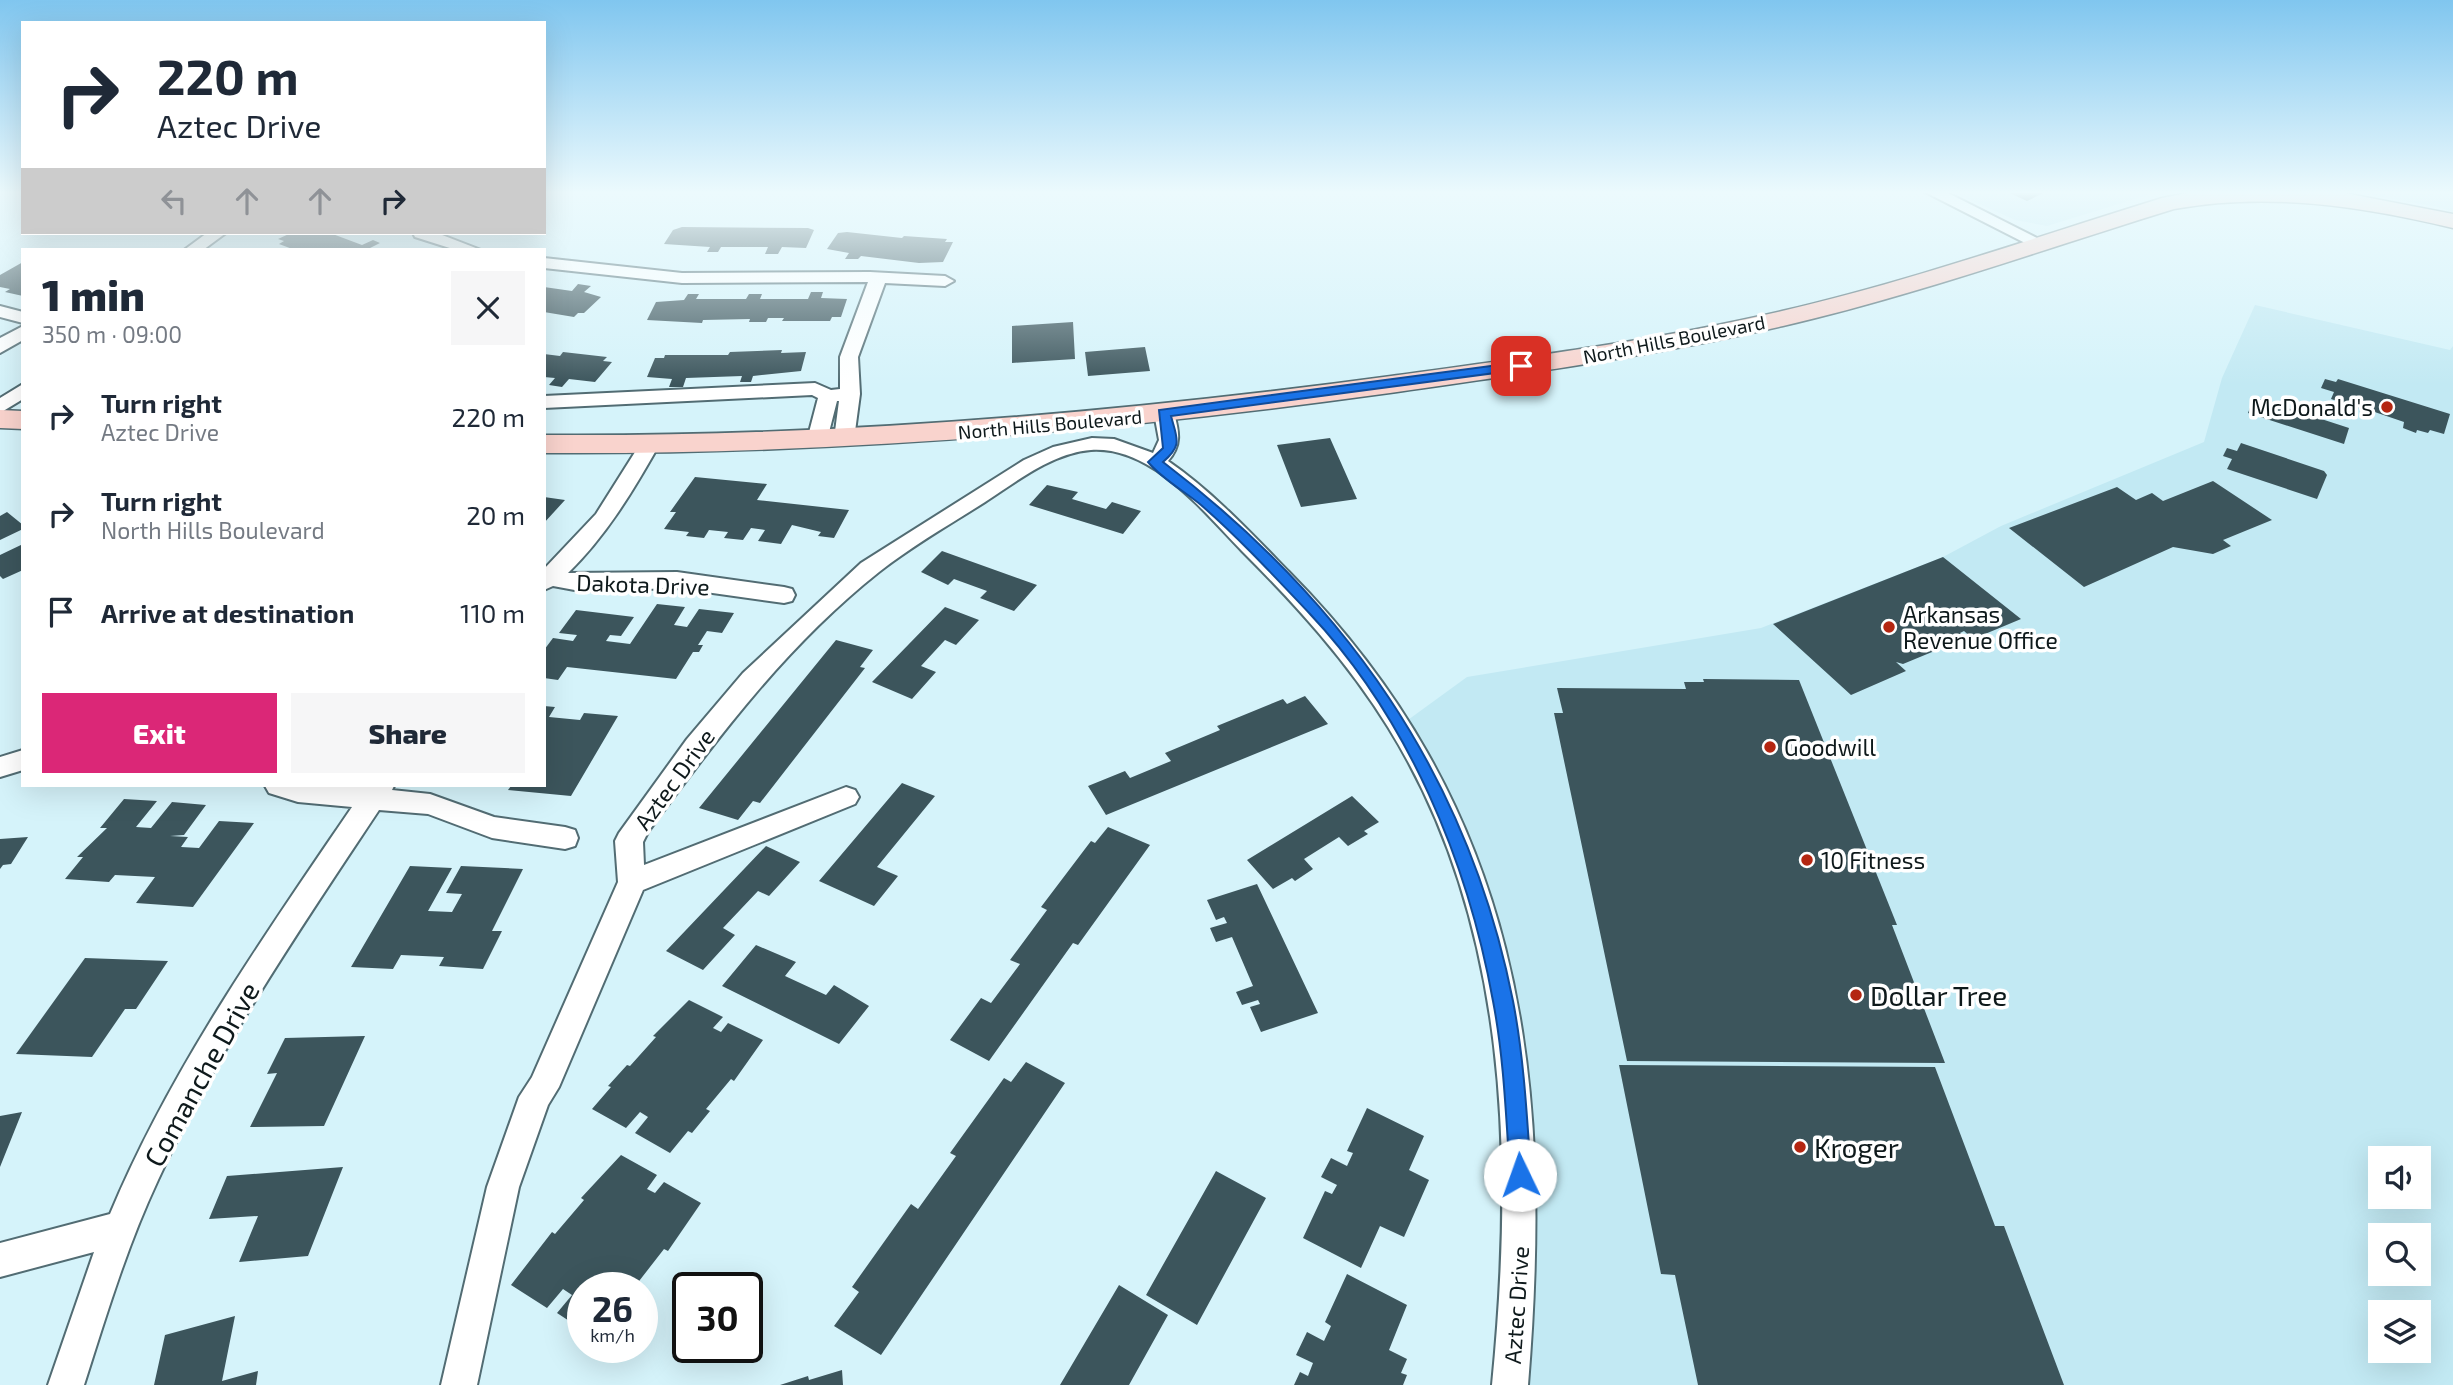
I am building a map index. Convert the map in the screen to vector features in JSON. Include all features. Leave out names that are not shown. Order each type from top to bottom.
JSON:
[{"type":"street","name":"North Hills Boulevard","points":[[546,444],[649,445],[844,439],[1010,429],[1164,413],[1494,370],[1721,333],[1861,298],[1998,256]]},
{"type":"street","points":[[546,263],[682,278],[878,278],[945,281]]},
{"type":"street","points":[[844,439],[850,394],[849,357],[878,278]]},
{"type":"street","points":[[0,312],[21,317]]},
{"type":"street","points":[[0,347],[21,332]]},
{"type":"street","points":[[546,402],[815,389],[828,396],[850,394]]},
{"type":"street","points":[[12,415],[21,395]]},
{"type":"street","points":[[817,440],[828,396]]},
{"type":"street","points":[[1154,462],[1169,450],[1171,441],[1164,413]]},
{"type":"street","name":"Aztec Drive","points":[[459,1385],[503,1187],[536,1097],[543,1087],[632,882],[629,841],[639,824],[732,701],[864,573],[937,522],[1025,467],[1080,446],[1106,444],[1154,462],[1207,503],[1317,612],[1361,666],[1413,747],[1441,801],[1461,851],[1485,925],[1503,1002],[1516,1098],[1522,1201],[1519,1309],[1510,1385]]},
{"type":"street","points":[[546,579],[567,564],[603,523],[649,445]]},
{"type":"street","name":"Dakota Drive","points":[[546,579],[580,583],[677,580],[784,595]]},
{"type":"street","points":[[281,787],[298,792],[376,792],[430,804],[492,827],[565,838]]},
{"type":"street","name":"Comanche Drive","points":[[66,1385],[95,1292],[158,1144],[205,1055],[268,954],[376,792]]},
{"type":"street","points":[[632,882],[846,797]]},
{"type":"street","points":[[0,1261],[121,1228]]},
{"type":"shaded area","points":[[2255,305],[2450,350],[2453,346],[2453,1385],[1509,1385],[1522,1201],[1485,925],[1401,725],[1467,677],[1761,628],[1943,557],[2001,526],[2204,442],[2222,378]]},
{"type":"building","points":[[847,256],[946,256],[943,262],[919,263],[861,256],[858,259],[845,259]]},
{"type":"building","points":[[21,263],[21,296],[5,292],[10,289],[0,287],[0,275]]},
{"type":"building","points":[[578,284],[591,286],[584,292],[601,297],[584,313],[578,313],[574,317],[546,312],[546,287],[572,291]]},
{"type":"building","points":[[811,292],[823,292],[821,298],[847,299],[841,317],[832,317],[830,321],[782,321],[784,318],[768,318],[766,322],[749,322],[750,319],[703,320],[702,323],[647,320],[656,302],[684,300],[688,294],[699,294],[696,299],[746,299],[749,294],[762,294],[760,299],[808,299]]},
{"type":"building","points":[[1073,322],[1075,359],[1012,363],[1012,326]]},
{"type":"building","points":[[1145,347],[1150,371],[1088,376],[1085,352]]},
{"type":"building","points":[[782,350],[781,353],[806,352],[801,371],[753,376],[751,382],[740,382],[742,376],[686,378],[683,387],[669,387],[672,379],[647,377],[655,358],[664,358],[665,355],[728,355],[730,352]]},
{"type":"building","points":[[563,352],[607,357],[603,361],[612,362],[595,382],[569,379],[562,387],[549,385],[555,378],[546,377],[546,354],[560,356]]},
{"type":"building","name":"McDonald's","points":[[2325,379],[2336,382],[2338,379],[2450,414],[2444,434],[2430,430],[2428,433],[2417,430],[2416,433],[2403,428],[2404,422],[2360,407],[2352,412],[2344,409],[2344,403],[2331,399],[2334,392],[2321,388]]},
{"type":"building","points":[[2254,397],[2349,428],[2344,444],[2248,413]]},
{"type":"building","points":[[1330,438],[1357,499],[1301,507],[1277,445]]},
{"type":"building","points":[[2241,443],[2324,471],[2327,475],[2317,499],[2227,469],[2232,459],[2223,456],[2227,448],[2237,451]]},
{"type":"building","points":[[695,477],[767,484],[757,500],[849,510],[834,538],[818,536],[821,532],[792,525],[781,544],[758,541],[765,530],[751,528],[743,540],[724,538],[728,532],[709,530],[704,538],[686,536],[689,532],[664,529],[676,512],[670,512]]},
{"type":"building","points":[[2213,481],[2272,520],[2223,540],[2231,546],[2213,554],[2173,547],[2084,587],[2009,528],[2117,487],[2136,500],[2152,493],[2163,501]]},
{"type":"building","points":[[1047,485],[1078,492],[1072,499],[1106,509],[1112,502],[1141,511],[1123,534],[1029,505]]},
{"type":"building","points":[[546,497],[565,500],[546,521]]},
{"type":"building","points":[[7,512],[21,523],[21,530],[0,540],[0,516]]},
{"type":"building","points":[[21,545],[21,571],[3,579],[0,576],[0,555]]},
{"type":"building","points":[[942,551],[1037,585],[1014,611],[980,598],[987,591],[954,579],[948,585],[921,572]]},
{"type":"building","name":"Arkansas Revenue Office","points":[[1943,557],[2021,619],[1973,639],[1964,631],[1960,633],[1966,638],[1903,664],[1896,662],[1906,671],[1851,695],[1773,624]]},
{"type":"building","points":[[657,604],[685,607],[674,625],[687,627],[699,609],[734,613],[722,633],[707,631],[698,645],[703,645],[699,652],[693,652],[676,679],[567,667],[558,680],[546,678],[546,647],[553,638],[573,641],[577,635],[559,633],[576,610],[634,617],[621,636],[610,635],[606,641],[630,644]]},
{"type":"building","points":[[945,607],[979,620],[956,645],[945,640],[921,666],[936,672],[912,699],[872,682]]},
{"type":"building","points":[[836,640],[873,650],[860,667],[865,668],[760,803],[753,801],[738,820],[699,808]]},
{"type":"building","points":[[1703,679],[1799,680],[1897,925],[1892,925],[1945,1063],[1627,1061],[1554,713],[1563,713],[1557,688],[1686,689],[1684,682],[1704,682]]},
{"type":"building","points":[[1305,696],[1328,724],[1106,815],[1088,786],[1125,771],[1130,778],[1171,761],[1165,753],[1220,730],[1217,726],[1283,699],[1287,704]]},
{"type":"building","points":[[546,706],[555,707],[549,717],[580,720],[584,713],[618,716],[571,796],[508,790],[510,787],[546,787]]},
{"type":"building","points":[[902,783],[935,796],[877,867],[898,876],[874,906],[819,881]]},
{"type":"building","points":[[1352,796],[1379,822],[1364,831],[1368,834],[1348,846],[1339,837],[1304,859],[1313,869],[1295,881],[1292,878],[1273,889],[1247,860]]},
{"type":"building","points":[[124,799],[157,801],[136,827],[151,828],[172,802],[206,805],[184,835],[170,836],[188,837],[181,847],[199,848],[219,821],[254,823],[193,907],[136,903],[155,877],[115,875],[109,882],[65,879],[83,857],[77,857],[107,828],[100,828]]},
{"type":"building","points":[[1108,827],[1150,845],[1078,945],[1073,943],[989,1061],[950,1040],[981,998],[991,1003],[1020,964],[1010,960],[1047,910],[1041,907],[1091,841],[1095,843]]},
{"type":"building","points":[[28,837],[11,864],[3,865],[0,869],[0,839]]},
{"type":"building","points":[[766,846],[800,862],[769,896],[758,891],[723,928],[735,935],[703,970],[666,951]]},
{"type":"building","points":[[410,866],[452,868],[428,911],[452,912],[462,894],[446,893],[461,866],[523,869],[492,931],[502,931],[483,969],[439,966],[444,957],[401,955],[393,969],[351,967]]},
{"type":"building","points":[[1257,884],[1318,1013],[1261,1032],[1250,1007],[1260,1004],[1258,1000],[1242,1005],[1236,992],[1253,986],[1232,937],[1216,942],[1210,928],[1227,923],[1224,917],[1216,920],[1207,900]]},
{"type":"building","points":[[756,945],[796,962],[785,976],[826,995],[834,985],[869,1006],[839,1044],[722,986]]},
{"type":"building","points":[[85,958],[168,961],[136,1009],[125,1009],[92,1057],[16,1054]]},
{"type":"building","points":[[689,1000],[723,1017],[713,1028],[721,1032],[728,1023],[763,1040],[734,1081],[731,1079],[706,1109],[710,1111],[692,1133],[688,1131],[670,1153],[635,1133],[648,1117],[640,1112],[626,1128],[592,1109],[611,1087],[608,1086],[627,1065],[630,1066],[656,1037],[653,1036]]},
{"type":"building","points":[[365,1036],[324,1126],[250,1127],[277,1073],[267,1074],[285,1038]]},
{"type":"building","points":[[1026,1062],[1065,1083],[881,1355],[834,1326],[859,1292],[852,1287],[911,1204],[918,1209],[956,1156],[950,1153],[1004,1078],[1011,1082]]},
{"type":"building","name":"Kroger","points":[[1619,1065],[1935,1067],[1995,1226],[2004,1226],[2064,1385],[1698,1385],[1675,1275],[1661,1274]]},
{"type":"building","points":[[1367,1108],[1424,1136],[1409,1170],[1429,1180],[1404,1237],[1380,1226],[1361,1268],[1303,1238],[1325,1191],[1332,1194],[1337,1185],[1321,1177],[1331,1158],[1347,1166],[1353,1153],[1347,1151]]},
{"type":"building","points":[[22,1112],[0,1167],[0,1116]]},
{"type":"building","points":[[621,1155],[657,1175],[647,1189],[655,1193],[664,1182],[701,1203],[668,1251],[664,1249],[646,1272],[567,1272],[567,1292],[563,1289],[547,1308],[511,1285],[552,1232],[555,1234],[584,1200],[581,1198]]},
{"type":"building","points":[[343,1167],[308,1256],[239,1262],[258,1216],[209,1219],[227,1176]]},
{"type":"building","points":[[1216,1171],[1266,1198],[1197,1325],[1146,1295]]},
{"type":"building","points":[[1347,1274],[1407,1305],[1389,1350],[1407,1359],[1401,1373],[1407,1375],[1403,1385],[1294,1385],[1300,1372],[1308,1376],[1313,1363],[1296,1355],[1307,1332],[1324,1341],[1331,1326],[1325,1322]]},
{"type":"building","points":[[1119,1285],[1168,1315],[1129,1385],[1060,1385]]},
{"type":"building","points":[[567,1301],[567,1320],[557,1313]]},
{"type":"building","points":[[235,1316],[222,1381],[258,1371],[256,1385],[154,1385],[165,1335]]},
{"type":"building","points":[[842,1370],[843,1385],[780,1385],[808,1376],[809,1380]]},
{"type":"place","name":"McDonald's","points":[[2387,407]]},
{"type":"place","name":"Arkansas Revenue Office","points":[[1889,627]]},
{"type":"place","name":"Goodwill","points":[[1770,747]]},
{"type":"place","name":"10 Fitness","points":[[1807,860]]},
{"type":"place","name":"Dollar Tree","points":[[1856,995]]},
{"type":"place","name":"Kroger","points":[[1800,1147]]},
{"type":"route","points":[[1520,1175],[1514,1077],[1503,1002],[1485,925],[1461,851],[1441,801],[1401,725],[1361,666],[1317,612],[1207,503],[1176,476],[1154,462],[1169,450],[1171,441],[1164,413],[1521,366]]}]
